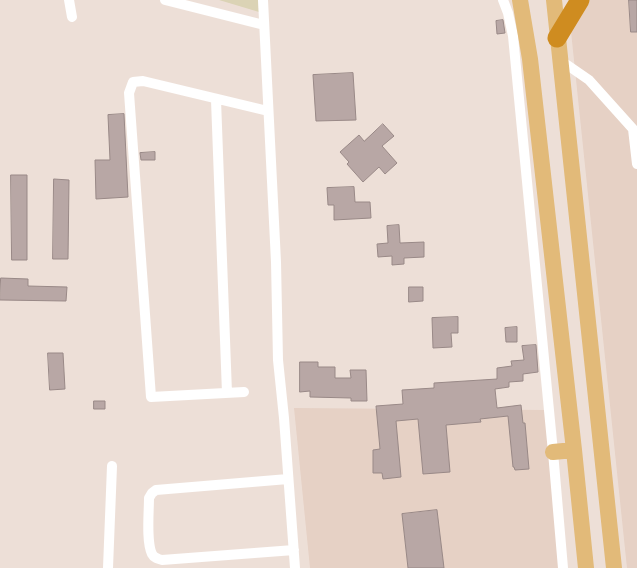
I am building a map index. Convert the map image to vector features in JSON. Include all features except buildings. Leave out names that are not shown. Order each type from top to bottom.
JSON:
[{"type":"highway","points":[[557,38],[580,0]]},
{"type":"main road","points":[[520,0],[520,35],[574,450],[586,568]]},
{"type":"main road","points":[[554,0],[614,568]]},
{"type":"main road","points":[[554,452],[574,450]]},
{"type":"street","points":[[69,0],[72,17]]},
{"type":"street","points":[[166,0],[264,25]]},
{"type":"street","points":[[263,0],[276,262],[278,360],[296,568]]},
{"type":"street","points":[[503,0],[520,35],[563,568]]},
{"type":"street","points":[[560,60],[589,80],[635,129],[637,164]]},
{"type":"street","points":[[244,392],[151,397],[129,94],[133,82],[143,81],[268,111]]},
{"type":"street","points":[[216,100],[227,393]]},
{"type":"street","points":[[108,568],[112,466]]},
{"type":"street","points":[[288,479],[156,490],[149,498],[150,544],[155,558],[162,560],[294,550]]},
{"type":"shaded area","points":[[219,0],[258,0],[259,12]]},
{"type":"shaded area","points":[[585,0],[637,0],[637,568],[627,568],[570,22]]},
{"type":"shaded area","points":[[294,408],[547,410],[562,568],[310,568]]}]
